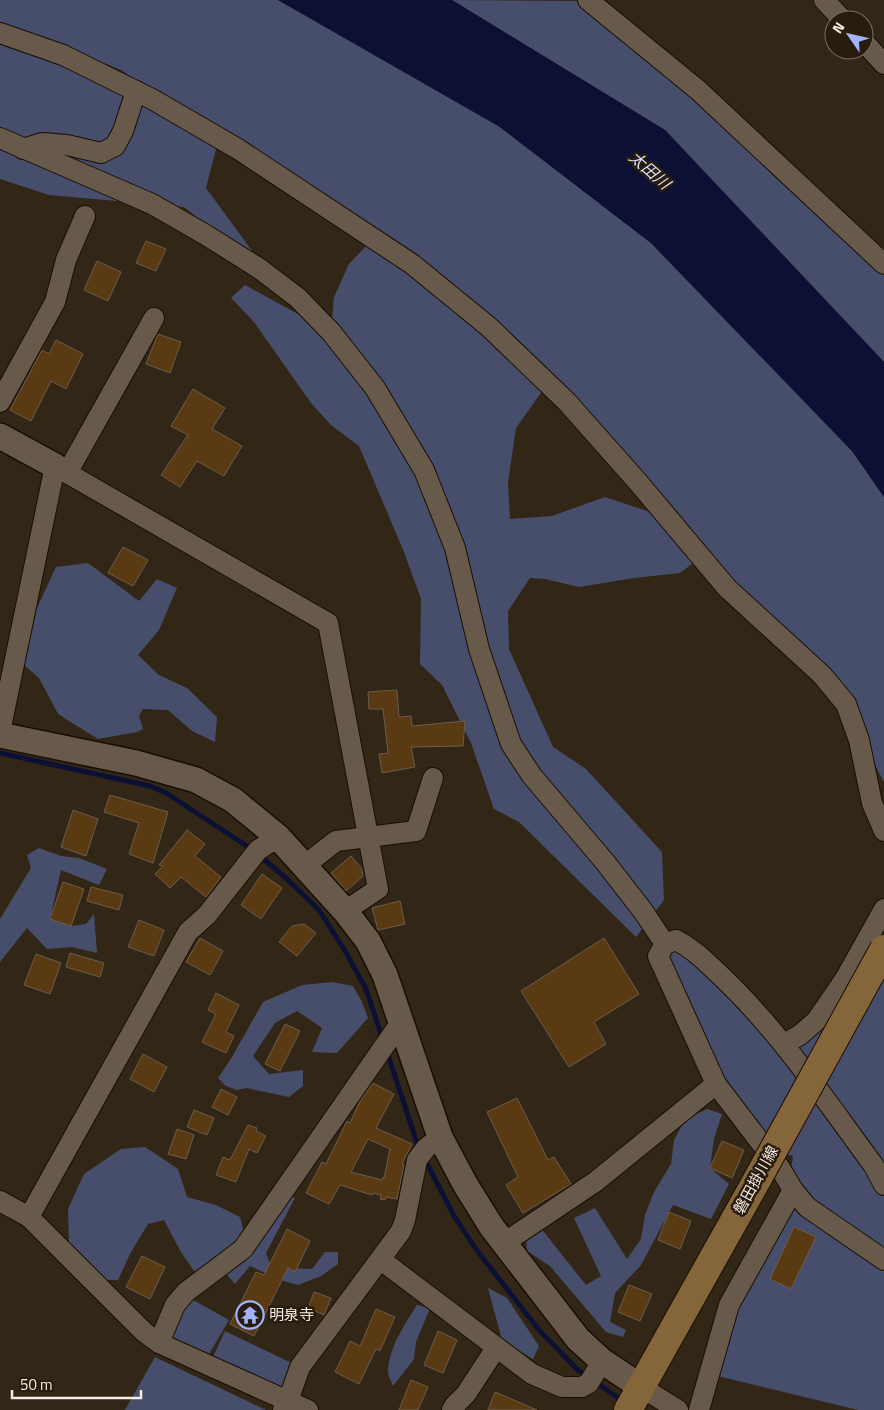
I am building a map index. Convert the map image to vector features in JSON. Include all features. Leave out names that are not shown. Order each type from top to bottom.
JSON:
[{"type":"main road","name":"磐田掛川線","points":[[635,1398],[884,949]]},
{"type":"street","points":[[588,0],[698,90],[884,264]]},
{"type":"street","points":[[824,0],[834,10]]},
{"type":"street","points":[[0,33],[63,55],[136,91],[238,149],[412,264],[489,327],[567,402],[637,481],[727,588],[822,675],[846,704],[859,740],[872,803],[884,830]]},
{"type":"street","points":[[874,53],[884,64]]},
{"type":"street","points":[[24,149],[42,143],[101,153],[115,146],[123,131],[136,91]]},
{"type":"street","points":[[0,138],[152,204],[206,235],[260,269],[298,298],[331,332],[375,388],[424,470],[455,548],[479,648],[511,744],[532,776],[605,862],[643,911],[665,944]]},
{"type":"street","points":[[0,402],[54,302],[66,260],[85,216]]},
{"type":"street","points":[[154,318],[61,470],[0,733],[136,763],[196,780],[233,800],[278,838],[345,911],[368,942],[385,975],[440,1137],[465,1184],[491,1226],[578,1339],[602,1361],[635,1398],[678,1410]]},
{"type":"street","points":[[0,436],[328,623],[378,889],[345,911]]},
{"type":"street","points":[[304,866],[336,841],[416,832],[434,778]]},
{"type":"street","points":[[29,1217],[188,932],[207,915],[258,850],[278,838]]},
{"type":"street","points":[[784,1044],[800,1035],[817,1020],[845,979],[884,909]]},
{"type":"street","points":[[884,1185],[874,1166],[784,1044],[742,996],[691,948],[676,940],[665,944],[658,956],[716,1084],[807,1207],[884,1260]]},
{"type":"street","points":[[159,1343],[175,1305],[186,1292],[243,1249],[401,1022]]},
{"type":"street","points":[[504,1243],[594,1182],[716,1084]]},
{"type":"street","points":[[285,1405],[300,1368],[401,1232],[417,1160],[426,1148],[440,1137]]},
{"type":"street","points":[[699,1410],[729,1305],[794,1190]]},
{"type":"street","points":[[0,1201],[29,1217],[144,1332],[159,1343],[285,1405],[308,1410]]},
{"type":"street","points":[[381,1260],[532,1374],[562,1386],[582,1387],[589,1383],[602,1361]]},
{"type":"street","points":[[452,1410],[466,1394],[496,1348]]},
{"type":"shaded area","points":[[0,0],[278,0],[500,127],[651,243],[852,451],[884,497],[884,782],[840,698],[543,390],[516,428],[508,482],[510,519],[552,516],[605,497],[647,511],[687,541],[701,557],[680,573],[579,587],[545,579],[530,578],[508,611],[509,649],[553,747],[586,769],[662,852],[664,900],[636,937],[519,822],[494,809],[471,743],[442,685],[420,664],[421,599],[404,552],[359,446],[331,425],[311,403],[254,322],[231,298],[245,285],[331,332],[334,297],[349,264],[370,242],[219,138],[206,188],[272,278],[184,207],[49,195],[0,179],[0,40],[90,58],[0,22]],"holes":[[[96,60],[121,70],[216,135]]]},
{"type":"shaded area","points":[[452,0],[589,1],[884,274],[884,362],[665,130]]},
{"type":"shaded area","points":[[88,563],[139,601],[157,579],[177,588],[159,630],[138,655],[159,675],[187,688],[217,717],[215,742],[192,731],[168,710],[143,709],[139,716],[143,729],[137,732],[98,739],[58,714],[39,678],[24,665],[37,608],[56,567]]},
{"type":"shaded area","points":[[39,848],[61,856],[79,858],[107,869],[99,885],[61,870],[50,919],[71,926],[86,924],[94,914],[97,953],[72,947],[47,949],[27,928],[0,962],[0,919],[31,868],[27,855]]},
{"type":"shaded area","points":[[676,940],[784,1044],[884,943],[884,1410],[858,1410],[718,1376],[737,1291],[785,1205],[793,1156],[747,1143],[698,1044],[658,956]]},
{"type":"shaded area","points":[[332,982],[353,986],[368,1018],[337,1053],[312,1052],[322,1028],[297,1011],[275,1023],[253,1056],[269,1074],[303,1070],[303,1086],[289,1097],[246,1088],[237,1090],[226,1086],[218,1078],[263,1002],[302,985]]},
{"type":"shaded area","points":[[707,1109],[722,1114],[714,1139],[710,1168],[729,1184],[711,1219],[673,1205],[641,1265],[615,1293],[610,1322],[626,1330],[623,1337],[606,1332],[550,1266],[527,1251],[526,1236],[536,1222],[586,1285],[601,1276],[574,1218],[595,1208],[627,1259],[641,1239],[645,1215],[654,1192],[671,1164],[674,1140],[685,1120]]},
{"type":"shaded area","points":[[145,1147],[178,1169],[187,1197],[216,1205],[240,1217],[244,1233],[228,1260],[194,1271],[181,1252],[164,1220],[148,1224],[131,1252],[118,1280],[102,1280],[69,1245],[68,1209],[84,1174],[121,1149]]},
{"type":"shaded area","points":[[287,1194],[295,1198],[266,1253],[271,1267],[312,1269],[325,1252],[338,1252],[338,1264],[321,1276],[298,1285],[280,1280],[250,1266],[235,1284],[225,1272]]},
{"type":"shaded area","points":[[488,1288],[507,1298],[539,1346],[533,1359],[502,1340]]},
{"type":"shaded area","points":[[186,1296],[229,1320],[208,1356],[168,1335]]},
{"type":"shaded area","points":[[417,1305],[430,1308],[416,1342],[414,1359],[393,1386],[388,1371],[391,1353],[398,1336]]},
{"type":"shaded area","points":[[225,1331],[300,1367],[282,1392],[212,1359]]},
{"type":"shaded area","points":[[155,1357],[266,1410],[125,1410]]},
{"type":"water","name":"太田川","points":[[278,0],[452,0],[665,130],[884,362],[884,497],[852,451],[651,243],[500,127]]},
{"type":"building","points":[[146,241],[166,249],[156,271],[136,263]]},
{"type":"building","points":[[97,261],[121,272],[108,301],[84,290]]},
{"type":"building","points":[[158,334],[181,342],[170,373],[146,364]]},
{"type":"building","points":[[56,340],[83,354],[66,389],[51,381],[31,421],[10,410],[42,350],[49,354]]},
{"type":"building","points":[[193,389],[225,408],[212,429],[242,446],[224,476],[197,461],[180,487],[161,475],[188,435],[171,426]]},
{"type":"building","points":[[123,547],[148,560],[133,586],[108,573]]},
{"type":"building","points":[[397,690],[399,717],[411,716],[412,726],[465,721],[463,746],[411,747],[415,767],[382,773],[379,754],[388,753],[383,709],[369,709],[368,692]]},
{"type":"building","points":[[110,795],[168,812],[153,863],[129,854],[139,823],[104,812]]},
{"type":"building","points":[[73,810],[98,819],[86,856],[61,847]]},
{"type":"building","points":[[187,830],[205,844],[195,856],[221,877],[206,897],[181,877],[170,888],[155,874],[163,866],[159,865]]},
{"type":"building","points":[[351,856],[362,869],[363,876],[346,891],[331,873]]},
{"type":"building","points":[[262,874],[282,888],[261,919],[241,905]]},
{"type":"building","points":[[63,882],[84,889],[71,926],[50,919]]},
{"type":"building","points":[[91,887],[123,895],[119,910],[87,901]]},
{"type":"building","points":[[400,901],[405,924],[378,930],[372,908]]},
{"type":"building","points":[[139,920],[164,930],[154,956],[128,947]]},
{"type":"building","points":[[304,924],[316,933],[297,956],[279,942],[292,926]]},
{"type":"building","points":[[200,938],[223,951],[210,975],[186,962]]},
{"type":"building","points":[[604,938],[639,994],[594,1022],[606,1044],[569,1067],[521,991]]},
{"type":"building","points":[[70,953],[104,963],[100,977],[66,967]]},
{"type":"building","points":[[36,954],[61,963],[50,994],[24,985]]},
{"type":"building","points":[[216,993],[239,1005],[226,1032],[234,1036],[226,1053],[202,1042],[216,1014],[208,1010]]},
{"type":"building","points":[[285,1024],[300,1031],[280,1071],[265,1064]]},
{"type":"building","points":[[143,1054],[167,1067],[154,1092],[130,1079]]},
{"type":"building","points":[[373,1083],[394,1094],[376,1128],[412,1144],[402,1164],[404,1165],[397,1199],[386,1197],[385,1200],[380,1199],[381,1195],[373,1193],[372,1195],[340,1185],[329,1204],[306,1193],[322,1162],[326,1164],[347,1121],[350,1123],[360,1101]],"holes":[[[368,1139],[390,1149],[382,1180],[351,1172]]]},
{"type":"building","points":[[221,1089],[237,1097],[228,1115],[212,1107]]},
{"type":"building","points":[[517,1098],[548,1160],[554,1157],[571,1184],[523,1213],[506,1185],[518,1177],[487,1112]]},
{"type":"building","points":[[194,1110],[214,1118],[207,1135],[187,1127]]},
{"type":"building","points":[[248,1125],[257,1128],[256,1131],[266,1136],[257,1153],[249,1149],[236,1182],[216,1175],[223,1157],[230,1160]]},
{"type":"building","points":[[177,1129],[194,1135],[186,1159],[168,1154]]},
{"type":"building","points":[[722,1141],[744,1150],[732,1178],[710,1168]]},
{"type":"building","points":[[669,1212],[691,1221],[680,1249],[658,1240]]},
{"type":"building","points":[[794,1227],[816,1237],[791,1289],[770,1279]]},
{"type":"building","points":[[287,1229],[310,1241],[295,1272],[288,1268],[254,1336],[230,1324],[256,1272],[264,1275]]},
{"type":"building","points":[[142,1256],[165,1267],[150,1299],[126,1287]]},
{"type":"building","points":[[629,1285],[652,1294],[640,1321],[618,1312]]},
{"type":"building","points":[[314,1292],[331,1298],[324,1315],[308,1308]]},
{"type":"building","points":[[376,1309],[395,1317],[380,1351],[376,1349],[359,1384],[335,1372],[350,1341],[360,1346]]},
{"type":"building","points":[[438,1331],[457,1340],[443,1373],[424,1365]]},
{"type":"building","points":[[411,1380],[428,1387],[418,1410],[399,1410]]},
{"type":"building","points":[[495,1392],[537,1410],[488,1410]]},
{"type":"waterway","points":[[0,753],[150,786],[166,793],[253,850]]},
{"type":"waterway","points":[[259,855],[319,910],[344,949],[366,989],[383,1040]]},
{"type":"waterway","points":[[387,1052],[419,1149]]},
{"type":"waterway","points":[[424,1158],[454,1216],[475,1248],[539,1330],[578,1370],[587,1376]]},
{"type":"waterway","points":[[594,1381],[624,1402]]},
{"type":"place","name":"明泉寺","points":[[250,1315]]}]
